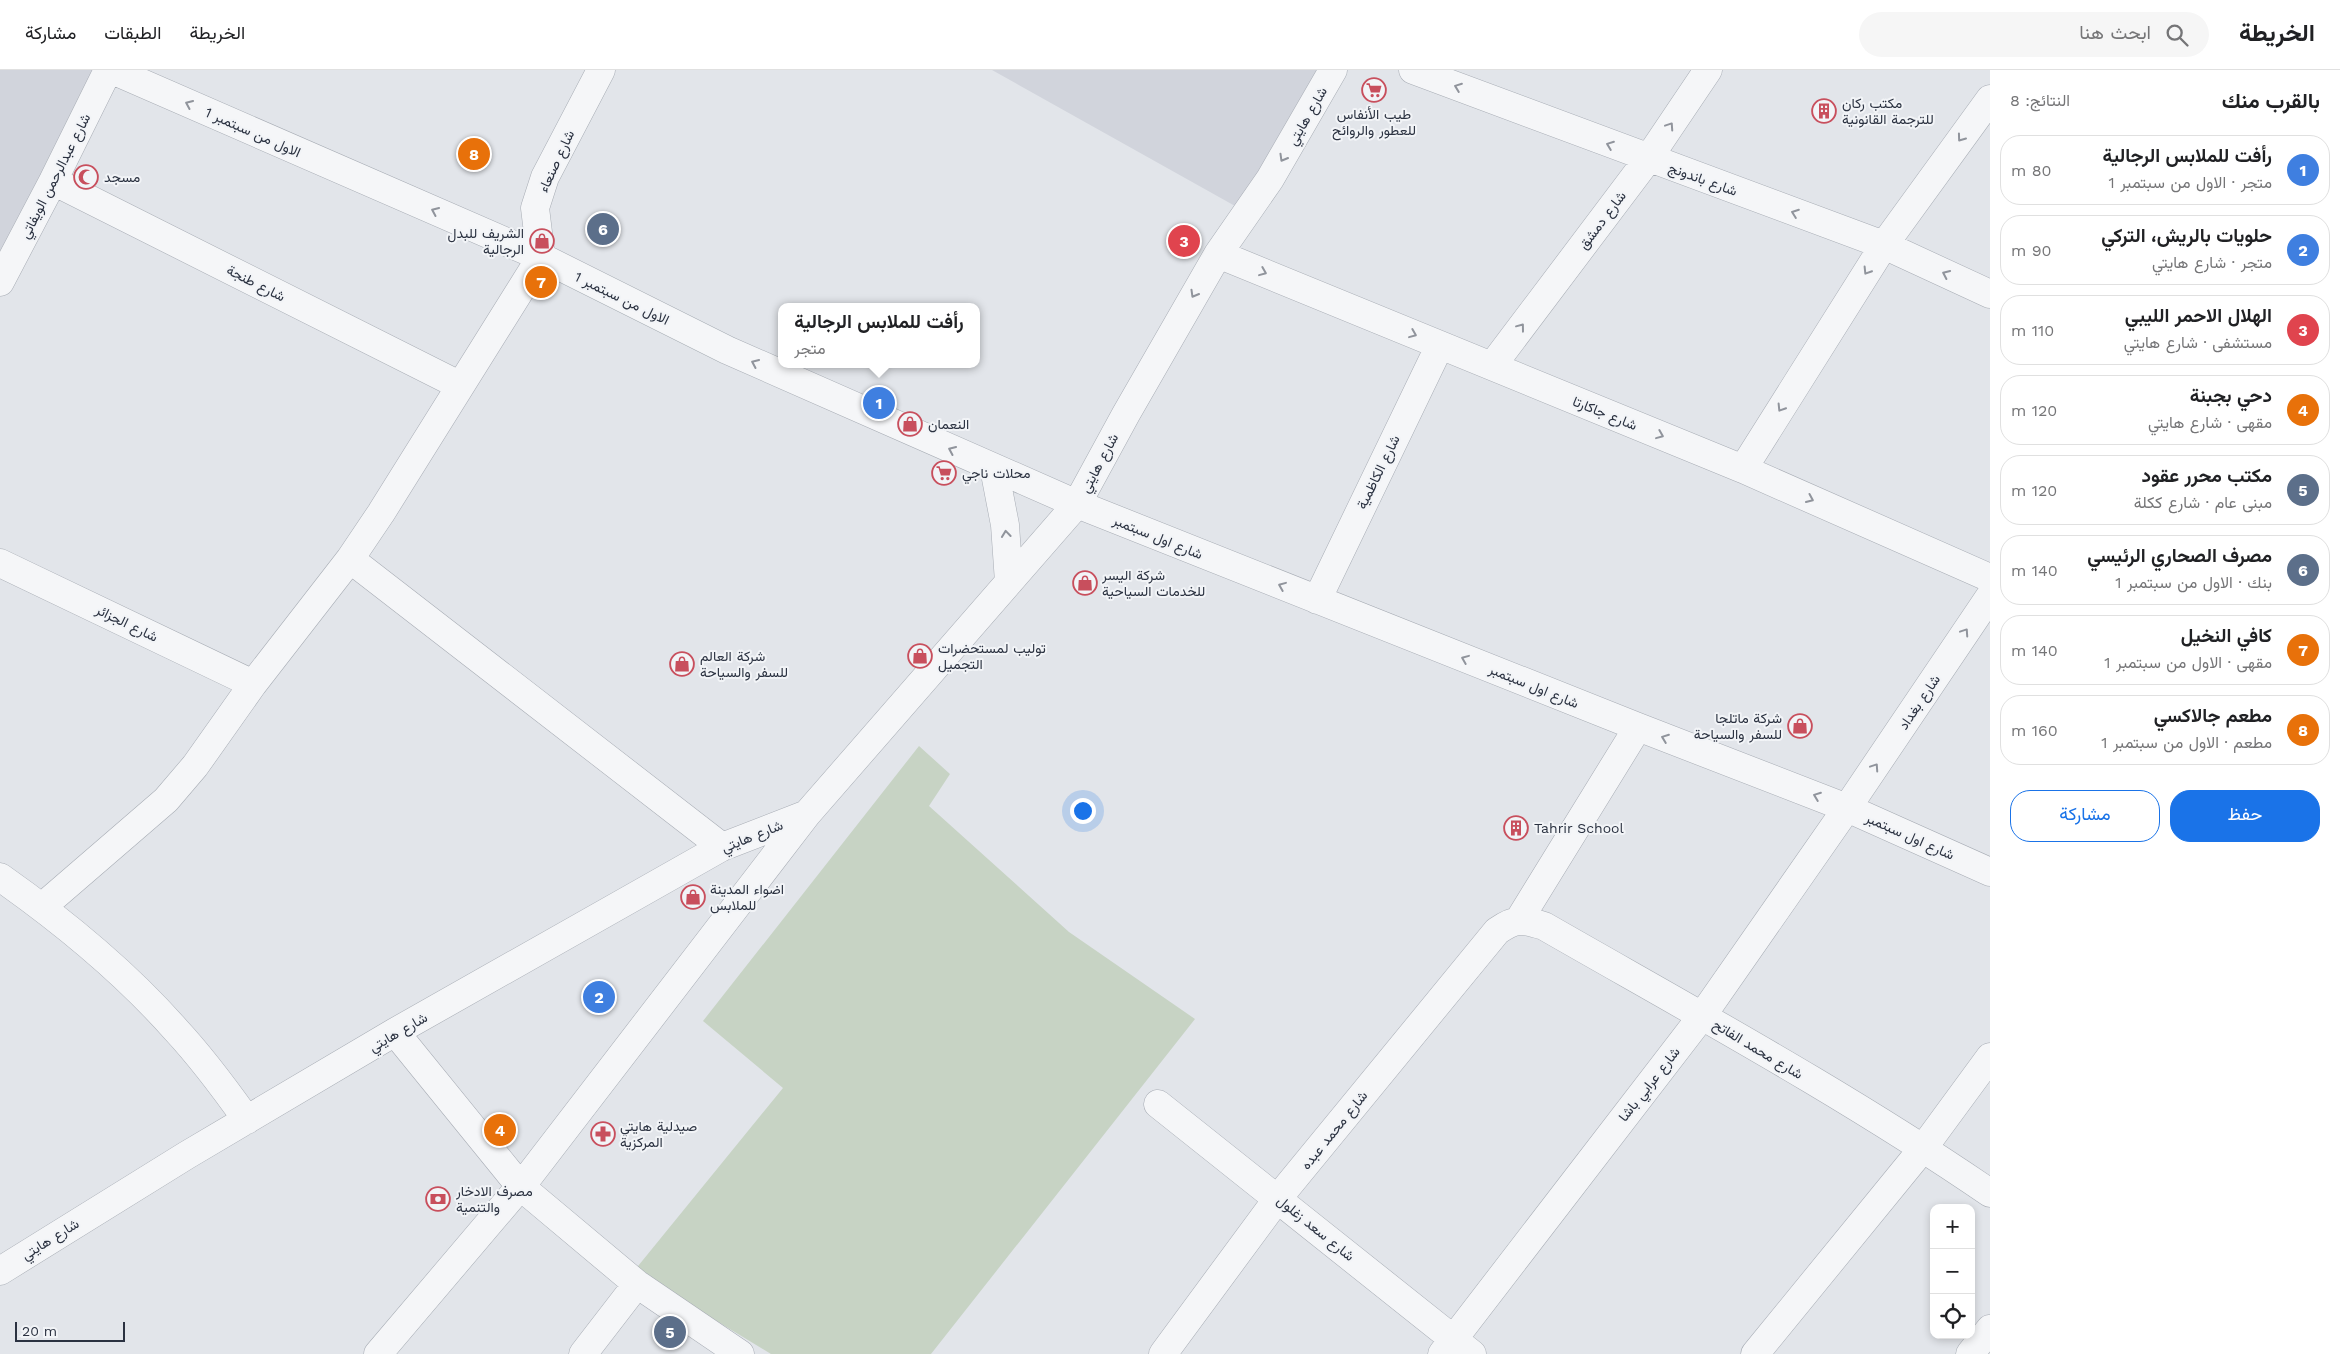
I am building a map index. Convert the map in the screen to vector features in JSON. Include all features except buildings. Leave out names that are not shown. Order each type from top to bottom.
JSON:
[{"type":"street","name":"شارع عبدالرحمن الويفاتي","points":[[0,282],[108,70]]},
{"type":"street","name":"الاول من سبتمبر 1","points":[[112,70],[540,257],[727,350],[1077,504]]},
{"type":"street","name":"شارع صنعاء","points":[[540,257],[535,208],[545,177],[601,70]]},
{"type":"street","name":"شارع هايتي","points":[[378,1354],[520,1186],[682,980],[807,814],[1077,504],[1126,414],[1218,254],[1270,179],[1333,70]]},
{"type":"street","name":"شارع باندونج","points":[[1413,70],[1648,159],[1884,245],[1990,294]]},
{"type":"street","name":"شارع دمشق","points":[[1492,366],[1648,159],[1708,70]]},
{"type":"street","points":[[1743,469],[1884,245],[1990,99]]},
{"type":"street","name":"شارع طنجة","points":[[53,181],[459,385]]},
{"type":"street","name":"شارع جاكارتا","points":[[1218,254],[1743,469],[1990,578]]},
{"type":"street","points":[[42,907],[166,800],[195,766],[253,684],[350,559],[381,513],[540,257]]},
{"type":"street","name":"شارع الكاظمية","points":[[1317,600],[1440,345]]},
{"type":"street","points":[[994,468],[1005,524],[1009,582]]},
{"type":"street","name":"شارع اول سبتمبر","points":[[1077,504],[1638,728],[1847,808],[1990,872]]},
{"type":"street","points":[[350,559],[722,847]]},
{"type":"street","name":"شارع الجزائر","points":[[0,562],[253,684]]},
{"type":"street","name":"شارع بغداد","points":[[1847,808],[1990,596]]},
{"type":"street","points":[[1519,920],[1638,728]]},
{"type":"street","name":"شارع عرابي باشا","points":[[1455,1349],[1702,1016],[1847,808]]},
{"type":"street","name":"شارع هايتي","points":[[0,1271],[60,1232],[395,1032],[722,847],[807,814]]},
{"type":"street","points":[[0,878],[42,907],[95,949],[137,988],[177,1030],[247,1120]]},
{"type":"street","name":"شارع محمد الفاتح","points":[[1519,920],[1544,926],[1702,1016],[1924,1147],[1990,1193]]},
{"type":"street","name":"شارع محمد عبده","points":[[1163,1354],[1278,1198],[1497,931],[1510,922],[1519,920]]},
{"type":"street","points":[[395,1032],[520,1186],[637,1284],[740,1354]]},
{"type":"street","points":[[1755,1354],[1924,1147],[1990,1057]]},
{"type":"street","name":"شارع سعد زغلول","points":[[1158,1104],[1278,1198],[1455,1349]]},
{"type":"street","points":[[583,1354],[637,1284]]},
{"type":"street","points":[[1970,1354],[1990,1329]]},
{"type":"shaded area","points":[[0,70],[104,70],[0,273]]},
{"type":"shaded area","points":[[992,70],[1324,70],[1244,211]]},
{"type":"green space","points":[[919,746],[950,774],[929,806],[1069,932],[1195,1019],[931,1354],[771,1354],[634,1271],[783,1088],[703,1021]]},
{"type":"place","name":"طيب الأنفاس للعطور والروائح","points":[[1374,90]]},
{"type":"place","name":"مكتب ركان للترجمة القانونية","points":[[1824,111]]},
{"type":"place","name":"مطعم جالاكسي","points":[[474,154]]},
{"type":"place","name":"مسجد","points":[[86,177]]},
{"type":"place","name":"مصرف الصحاري الرئيسي","points":[[603,229]]},
{"type":"place","name":"الشريف للبدل الرجالية","points":[[542,241]]},
{"type":"place","name":"الهلال الاحمر الليبي","points":[[1184,241]]},
{"type":"place","name":"كافي النخيل","points":[[541,282]]},
{"type":"place","name":"رأفت للملابس الرجالية","points":[[879,403]]},
{"type":"place","name":"النعمان","points":[[910,424]]},
{"type":"place","name":"محلات ناجي","points":[[944,473]]},
{"type":"place","name":"شركة اليسر للخدمات السياحية","points":[[1085,583]]},
{"type":"place","name":"توليب لمستحضرات التجميل","points":[[920,656]]},
{"type":"place","name":"شركة العالم للسفر والسياحة","points":[[682,664]]},
{"type":"place","name":"شركة ماتلجا للسفر والسياحة","points":[[1800,726]]},
{"type":"place","name":"Tahrir School","points":[[1516,828]]},
{"type":"place","name":"اضواء المدينة للملابس","points":[[693,897]]},
{"type":"place","name":"حلويات بالريش، التركي","points":[[599,997]]},
{"type":"place","name":"دحي بجبنة","points":[[500,1130]]},
{"type":"place","name":"صيدلية هايتي المركزية","points":[[603,1134]]},
{"type":"place","name":"مصرف الادخار والتنمية","points":[[438,1199]]},
{"type":"place","name":"مكتب محرر عقود","points":[[670,1332]]}]
